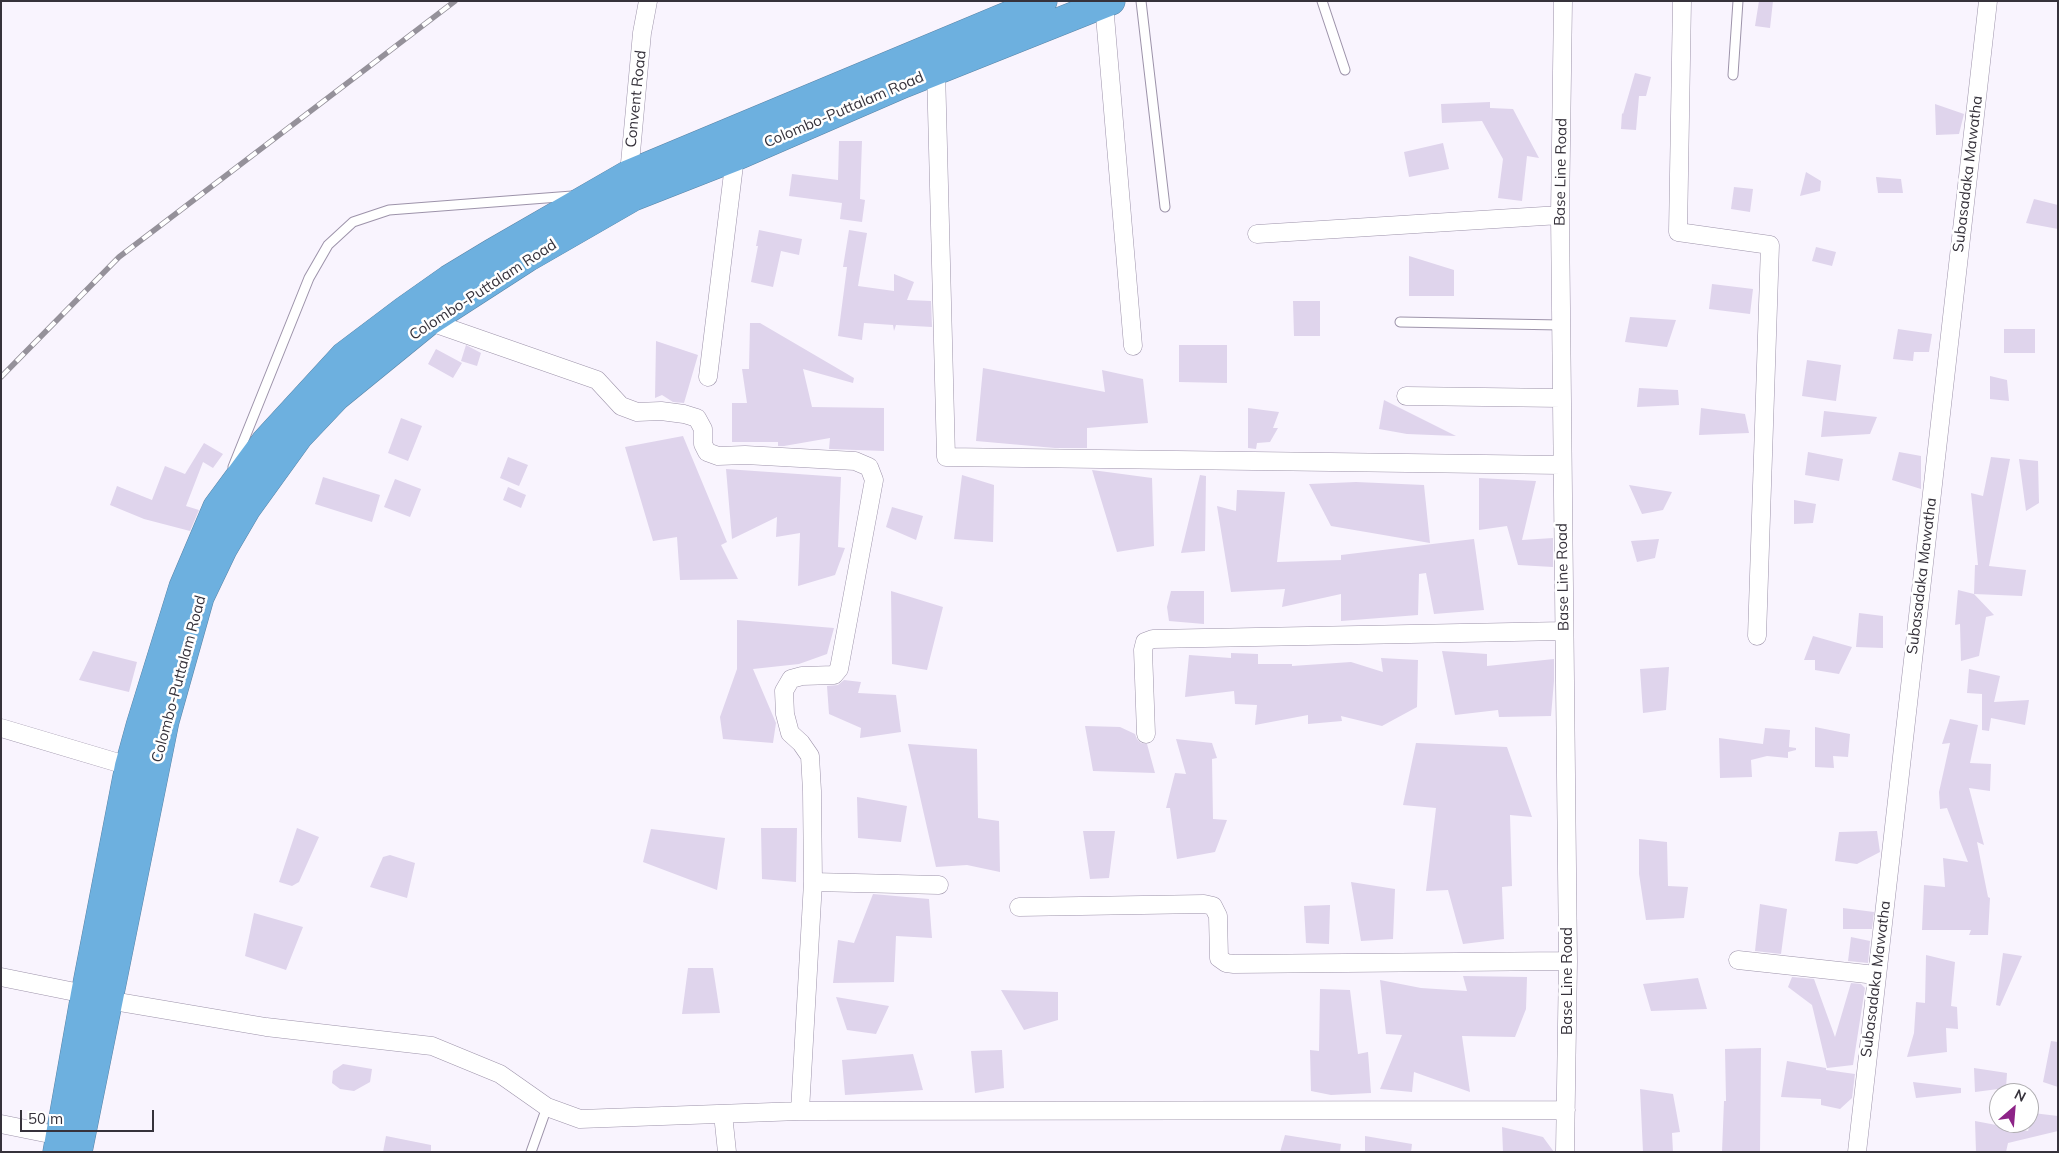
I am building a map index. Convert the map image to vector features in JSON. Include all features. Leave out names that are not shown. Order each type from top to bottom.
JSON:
[{"type":"highway","name":"Colombo-Puttalam Road","points":[[96,997],[129,766],[183,587],[217,507],[265,442],[344,356],[526,258],[631,185],[1043,1]]},
{"type":"highway","name":"Colombo-Puttalam Road","points":[[65,1147],[96,997],[165,721],[200,597],[223,549],[247,508],[299,436],[417,316],[449,279],[592,195],[734,157],[936,70],[1108,3]]},
{"type":"street","name":"Convent Road","points":[[631,185],[642,33],[648,1]]},
{"type":"street","name":"Base Line Road","points":[[1563,1],[1560,324],[1568,961],[1565,1152]]},
{"type":"street","points":[[1682,1],[1678,232],[1770,245],[1757,636]]},
{"type":"street","name":"Subasadaka Mawatha","points":[[1857,1152],[1988,1]]},
{"type":"street","points":[[1108,3],[1133,346]]},
{"type":"street","points":[[936,70],[946,457],[1561,466]]},
{"type":"street","points":[[708,377],[734,157]]},
{"type":"street","points":[[1257,234],[1560,215]]},
{"type":"street","points":[[417,316],[597,380],[621,406],[637,412],[661,411],[697,418],[703,429],[703,444],[707,452],[718,456],[745,455],[855,461],[869,467],[874,480],[838,668],[834,675],[802,676],[790,679],[784,691],[785,714],[790,733],[801,743],[810,756],[812,882],[800,1111]]},
{"type":"street","points":[[1406,396],[1561,398]]},
{"type":"street","points":[[1146,734],[1143,650],[1144,642],[1153,639],[1564,631]]},
{"type":"street","points":[[1,728],[129,766]]},
{"type":"street","points":[[812,882],[939,885]]},
{"type":"street","points":[[1019,907],[1204,904],[1213,906],[1218,916],[1220,958],[1226,963],[1234,964],[1568,961]]},
{"type":"street","points":[[1738,960],[1876,975]]},
{"type":"street","points":[[1,977],[96,997],[266,1027],[432,1046],[500,1074],[547,1107],[580,1119],[800,1111],[1566,1110]]},
{"type":"street","points":[[723,1114],[727,1152]]},
{"type":"street","points":[[1,1124],[65,1147]]},
{"type":"lane","points":[[1141,1],[1165,207]]},
{"type":"lane","points":[[1322,1],[1346,70]]},
{"type":"lane","points":[[1733,75],[1738,1]]},
{"type":"lane","points":[[217,507],[309,278],[328,245],[353,222],[389,210],[592,195]]},
{"type":"lane","points":[[1400,322],[1560,324]]},
{"type":"lane","points":[[531,1152],[547,1107]]},
{"type":"building","points":[[1759,1],[1773,1],[1770,28],[1755,26]]},
{"type":"building","points":[[1635,73],[1651,77],[1646,96],[1639,96],[1636,130],[1621,129],[1622,113]]},
{"type":"building","points":[[1490,102],[1490,108],[1513,109],[1539,158],[1527,156],[1522,201],[1498,198],[1503,159],[1482,121],[1442,123],[1441,104]]},
{"type":"building","points":[[1935,104],[1964,114],[1959,134],[1936,135]]},
{"type":"building","points":[[839,141],[862,141],[860,199],[865,200],[862,222],[840,219],[842,203],[789,196],[792,174],[838,180]]},
{"type":"building","points":[[1443,143],[1449,169],[1409,177],[1404,152]]},
{"type":"building","points":[[1806,172],[1821,181],[1820,191],[1800,196]]},
{"type":"building","points":[[1876,177],[1901,179],[1903,193],[1878,193]]},
{"type":"building","points":[[1734,187],[1753,189],[1750,212],[1731,209]]},
{"type":"building","points":[[2034,199],[2058,205],[2058,229],[2026,223]]},
{"type":"building","points":[[759,230],[802,239],[799,255],[781,251],[773,287],[751,282]]},
{"type":"building","points":[[849,230],[867,233],[858,286],[894,291],[894,274],[914,282],[907,300],[931,301],[932,327],[896,325],[894,331],[893,325],[864,323],[862,340],[838,336],[847,267],[843,267]]},
{"type":"building","points":[[1816,247],[1836,252],[1832,266],[1812,261]]},
{"type":"building","points":[[1409,256],[1454,270],[1454,296],[1409,296]]},
{"type":"building","points":[[1712,284],[1753,289],[1750,314],[1709,309]]},
{"type":"building","points":[[1293,301],[1320,301],[1320,336],[1294,336]]},
{"type":"building","points":[[1630,317],[1676,320],[1667,347],[1625,342]]},
{"type":"building","points":[[750,323],[760,323],[854,378],[853,383],[803,369],[812,407],[884,408],[884,451],[829,449],[830,438],[784,446],[778,446],[778,442],[732,442],[732,403],[747,403],[742,369],[749,369]]},
{"type":"building","points":[[1898,329],[1932,334],[1929,352],[1914,352],[1913,361],[1893,359]]},
{"type":"building","points":[[2004,329],[2035,329],[2035,353],[2004,353]]},
{"type":"building","points":[[656,341],[698,355],[684,403],[673,402],[662,395],[655,398]]},
{"type":"building","points":[[466,345],[481,353],[477,366],[461,361]]},
{"type":"building","points":[[1179,345],[1227,345],[1227,383],[1179,382]]},
{"type":"building","points":[[436,349],[462,363],[453,378],[428,364]]},
{"type":"building","points":[[1807,360],[1841,365],[1836,401],[1802,396]]},
{"type":"building","points":[[983,368],[1105,392],[1102,370],[1143,379],[1148,423],[1087,428],[1087,448],[1055,448],[976,441]]},
{"type":"building","points":[[1990,376],[2007,380],[2009,401],[1990,399]]},
{"type":"building","points":[[1639,388],[1678,390],[1679,405],[1637,407]]},
{"type":"building","points":[[1384,400],[1456,436],[1407,434],[1379,429]]},
{"type":"building","points":[[1248,408],[1279,412],[1273,428],[1278,428],[1270,442],[1257,443],[1256,449],[1248,448]]},
{"type":"building","points":[[1701,408],[1745,414],[1749,433],[1699,435]]},
{"type":"building","points":[[1824,411],[1877,417],[1870,434],[1821,437]]},
{"type":"building","points":[[401,418],[422,426],[408,461],[388,453]]},
{"type":"building","points":[[683,436],[727,542],[721,545],[738,579],[680,580],[677,537],[653,541],[625,447]]},
{"type":"building","points":[[204,443],[223,454],[213,468],[203,462],[186,506],[199,510],[190,531],[144,519],[110,505],[117,486],[152,500],[165,466],[185,474]]},
{"type":"building","points":[[1808,452],[1843,459],[1839,481],[1805,475]]},
{"type":"building","points":[[1899,452],[1921,456],[1921,489],[1892,480]]},
{"type":"building","points":[[508,457],[528,465],[519,486],[500,478]]},
{"type":"building","points":[[1991,457],[2010,459],[1989,566],[2026,570],[2022,596],[1974,594],[1975,565],[1978,565],[1971,493],[1983,496]]},
{"type":"building","points":[[2019,459],[2038,461],[2039,503],[2026,511]]},
{"type":"building","points":[[726,469],[841,477],[838,547],[845,548],[835,575],[798,586],[800,533],[776,537],[777,517],[732,539]]},
{"type":"building","points":[[1092,470],[1152,478],[1154,546],[1117,552]]},
{"type":"building","points":[[962,475],[994,485],[993,542],[954,539]]},
{"type":"building","points":[[1200,475],[1206,476],[1205,551],[1181,553]]},
{"type":"building","points":[[323,477],[380,495],[372,522],[315,504]]},
{"type":"building","points":[[1479,478],[1536,481],[1522,540],[1553,538],[1553,567],[1518,565],[1507,526],[1479,530]]},
{"type":"building","points":[[395,479],[421,489],[410,517],[384,507]]},
{"type":"building","points":[[1356,482],[1424,485],[1430,543],[1331,526],[1309,484]]},
{"type":"building","points":[[1629,485],[1672,492],[1663,510],[1642,514]]},
{"type":"building","points":[[508,487],[526,495],[521,508],[503,500]]},
{"type":"building","points":[[1237,490],[1285,492],[1277,562],[1341,560],[1341,555],[1474,539],[1484,610],[1434,614],[1426,573],[1419,574],[1418,615],[1341,621],[1341,594],[1282,607],[1285,589],[1231,592],[1217,506],[1236,511]]},
{"type":"building","points":[[1794,500],[1816,504],[1813,523],[1794,524]]},
{"type":"building","points":[[892,507],[923,516],[916,540],[886,527]]},
{"type":"building","points":[[1659,539],[1655,558],[1637,562],[1631,541]]},
{"type":"building","points":[[1958,590],[1974,594],[1994,615],[1986,617],[1979,656],[1961,661],[1960,624],[1955,625]]},
{"type":"building","points":[[891,591],[943,607],[927,670],[892,664]]},
{"type":"building","points":[[1171,591],[1204,591],[1204,624],[1169,621],[1167,607]]},
{"type":"building","points":[[1859,613],[1883,616],[1883,648],[1856,647]]},
{"type":"building","points":[[737,620],[834,628],[827,654],[799,664],[753,669],[776,723],[773,743],[723,739],[720,717],[737,669]]},
{"type":"building","points":[[1813,636],[1852,647],[1839,674],[1815,670],[1815,660],[1804,660]]},
{"type":"building","points":[[93,651],[137,662],[129,692],[79,680]]},
{"type":"building","points":[[1442,651],[1487,654],[1487,666],[1554,659],[1551,716],[1499,717],[1498,710],[1455,715]]},
{"type":"building","points":[[1231,653],[1258,654],[1258,664],[1292,664],[1292,666],[1351,662],[1383,672],[1381,658],[1418,660],[1417,707],[1382,726],[1341,716],[1342,721],[1308,724],[1308,715],[1255,725],[1257,705],[1235,704],[1234,691],[1185,697],[1189,655],[1231,658]]},
{"type":"building","points":[[1669,667],[1666,710],[1643,713],[1640,669]]},
{"type":"building","points":[[1969,669],[2000,676],[1994,702],[2029,700],[2025,725],[1991,718],[1989,731],[1982,730],[1982,694],[1967,693]]},
{"type":"building","points":[[844,680],[861,682],[858,693],[896,695],[901,732],[860,738],[861,728],[829,714],[827,686],[838,685]]},
{"type":"building","points":[[1950,719],[1978,725],[1970,763],[1991,764],[1990,791],[1969,788],[1984,845],[1977,842],[1988,897],[1990,898],[1988,935],[1969,935],[1971,930],[1922,930],[1924,885],[1945,887],[1943,858],[1968,862],[1947,808],[1940,809],[1939,792],[1950,743],[1942,744]]},
{"type":"building","points":[[1085,726],[1120,727],[1135,734],[1141,743],[1147,744],[1155,773],[1093,771]]},
{"type":"building","points":[[1815,727],[1850,734],[1848,757],[1833,756],[1834,768],[1815,767]]},
{"type":"building","points":[[1765,728],[1790,730],[1789,747],[1796,748],[1796,750],[1788,752],[1788,758],[1767,756],[1751,760],[1752,777],[1720,778],[1719,738],[1763,744]]},
{"type":"building","points":[[1176,739],[1212,743],[1217,758],[1212,759],[1213,819],[1227,820],[1215,852],[1177,859],[1170,808],[1166,808],[1175,773],[1186,774]]},
{"type":"building","points":[[1416,743],[1507,747],[1532,817],[1510,815],[1512,886],[1502,887],[1504,939],[1463,944],[1448,890],[1426,891],[1436,808],[1403,805]]},
{"type":"building","points":[[908,744],[977,749],[978,818],[999,821],[1000,872],[967,865],[936,867]]},
{"type":"building","points":[[857,797],[907,806],[901,842],[858,838]]},
{"type":"building","points":[[297,828],[319,837],[299,882],[292,886],[279,882]]},
{"type":"building","points":[[761,828],[797,828],[796,882],[762,879]]},
{"type":"building","points":[[651,829],[725,838],[717,890],[643,862]]},
{"type":"building","points":[[1083,831],[1115,831],[1109,878],[1090,879]]},
{"type":"building","points":[[1877,831],[1880,852],[1857,864],[1835,861],[1839,832]]},
{"type":"building","points":[[1639,839],[1667,842],[1668,886],[1688,887],[1684,918],[1646,920],[1639,874]]},
{"type":"building","points":[[390,855],[415,863],[407,898],[370,887],[383,857]]},
{"type":"building","points":[[1351,882],[1395,889],[1393,939],[1361,941]]},
{"type":"building","points":[[873,894],[929,899],[932,938],[896,936],[894,982],[833,983],[838,940],[854,943]]},
{"type":"building","points":[[1760,904],[1787,909],[1781,954],[1755,951]]},
{"type":"building","points":[[1330,905],[1329,944],[1306,943],[1304,906]]},
{"type":"building","points":[[1843,908],[1874,912],[1872,929],[1843,929]]},
{"type":"building","points":[[254,913],[303,927],[286,970],[245,956]]},
{"type":"building","points":[[1851,937],[1870,941],[1868,963],[1848,961]]},
{"type":"building","points":[[2003,953],[2022,956],[2000,1006],[1996,1005]]},
{"type":"building","points":[[1926,955],[1955,962],[1951,1006],[1957,1007],[1958,1029],[1946,1028],[1947,1052],[1907,1057],[1914,1033],[1916,1002],[1925,1003]]},
{"type":"building","points":[[688,968],[713,968],[720,1013],[682,1014]]},
{"type":"building","points":[[1463,976],[1527,977],[1526,1009],[1515,1037],[1462,1036],[1470,1092],[1414,1072],[1412,1092],[1380,1089],[1402,1035],[1386,1034],[1380,980],[1421,988],[1467,991]]},
{"type":"building","points":[[1792,977],[1814,979],[1835,1037],[1851,983],[1861,984],[1865,988],[1853,1065],[1827,1068],[1812,1005],[1788,987]]},
{"type":"building","points":[[1698,978],[1707,1009],[1651,1011],[1643,984]]},
{"type":"building","points":[[1320,989],[1350,990],[1358,1054],[1368,1052],[1371,1093],[1331,1095],[1311,1091],[1310,1050],[1319,1051]]},
{"type":"building","points":[[1001,990],[1058,992],[1058,1020],[1024,1030]]},
{"type":"building","points":[[836,997],[889,1006],[876,1034],[847,1030]]},
{"type":"building","points":[[2051,1041],[2058,1042],[2058,1087],[2043,1082]]},
{"type":"building","points":[[1761,1048],[1760,1152],[1722,1152],[1724,1101],[1726,1101],[1725,1049]]},
{"type":"building","points":[[1002,1050],[1004,1088],[975,1093],[971,1051]]},
{"type":"building","points":[[913,1054],[923,1090],[845,1095],[842,1060]]},
{"type":"building","points":[[1787,1061],[1826,1068],[1826,1070],[1855,1074],[1852,1098],[1840,1109],[1821,1105],[1821,1099],[1781,1097]]},
{"type":"building","points":[[343,1064],[372,1069],[370,1082],[354,1091],[340,1089],[332,1083],[333,1071]]},
{"type":"building","points":[[1974,1068],[2007,1073],[2006,1083],[1989,1083],[1989,1090],[1975,1092]]},
{"type":"building","points":[[1913,1082],[1961,1088],[1961,1093],[1916,1098]]},
{"type":"building","points":[[1640,1089],[1673,1094],[1680,1132],[1672,1133],[1673,1152],[1643,1152]]},
{"type":"building","points":[[2039,1114],[2058,1116],[2058,1131],[2008,1143],[2006,1152],[1976,1152],[1975,1121],[1989,1124],[1989,1133],[2039,1133]]},
{"type":"building","points":[[1502,1127],[1543,1137],[1554,1152],[1503,1152]]},
{"type":"building","points":[[1285,1135],[1341,1144],[1340,1152],[1280,1152]]},
{"type":"building","points":[[386,1136],[431,1145],[431,1152],[383,1152]]},
{"type":"building","points":[[1365,1136],[1412,1144],[1411,1152],[1365,1152]]},
{"type":"railway","points":[[1,377],[119,257],[455,1]]}]
